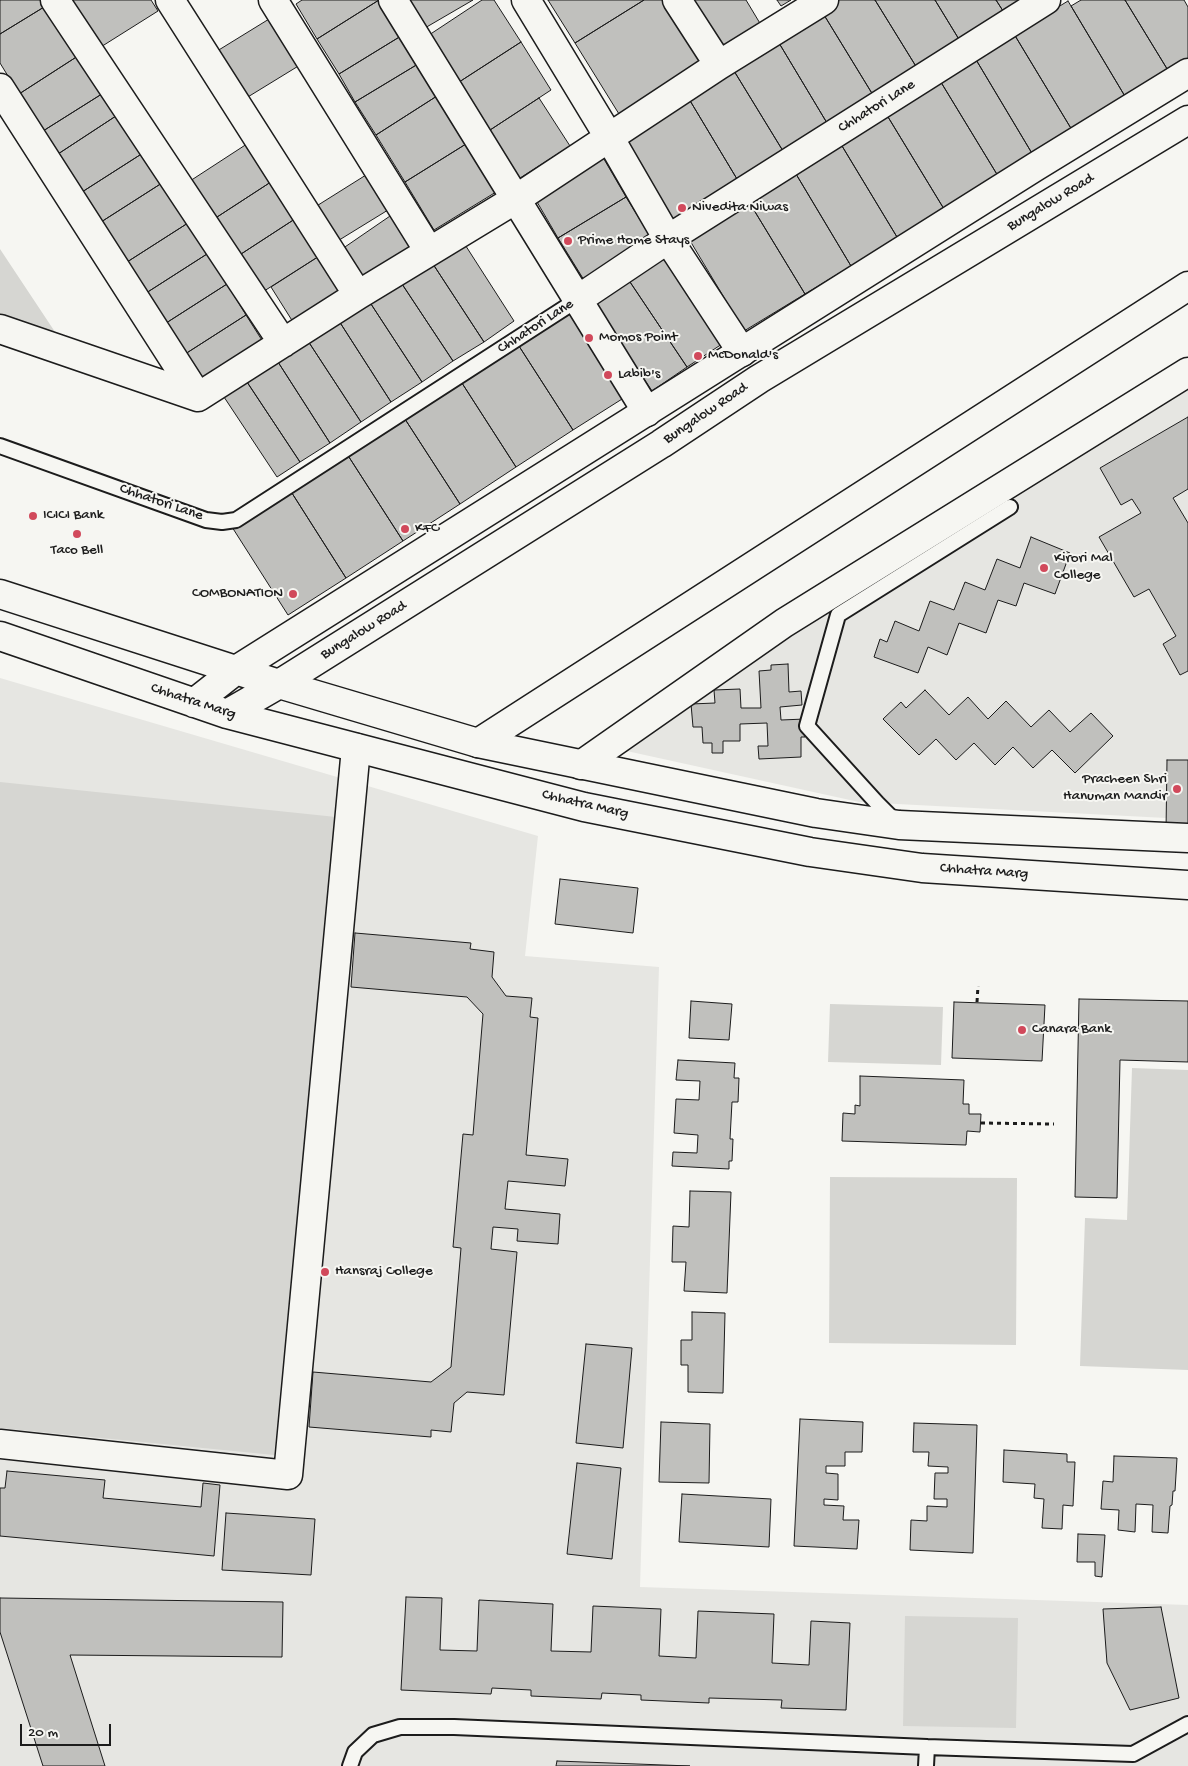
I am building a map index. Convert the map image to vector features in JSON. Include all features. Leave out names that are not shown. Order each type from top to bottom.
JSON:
[{"type":"street","points":[[54,0],[282,343]]},
{"type":"street","points":[[170,0],[358,295]]},
{"type":"street","points":[[273,0],[430,251]]},
{"type":"street","points":[[393,0],[647,412]]},
{"type":"street","points":[[526,0],[668,239],[742,352]]},
{"type":"street","points":[[677,0],[719,65]]},
{"type":"street","points":[[198,397],[358,295],[516,199],[719,65],[824,0]]},
{"type":"street","name":"Chhatori Lane","points":[[577,300],[668,239],[1046,0]]},
{"type":"street","points":[[194,703],[236,670],[1188,73]]},
{"type":"street","points":[[0,88],[198,397]]},
{"type":"street","name":"Bungalow Road","points":[[226,714],[279,684],[661,444],[759,379],[1188,120]]},
{"type":"street","points":[[478,743],[1188,286]]},
{"type":"street","points":[[0,329],[198,397]]},
{"type":"street","points":[[581,765],[784,623],[1188,372]]},
{"type":"street","points":[[0,594],[279,684],[478,743],[581,765],[816,813],[899,824],[1188,838]]},
{"type":"street","name":"Chhatra Marg","points":[[0,636],[226,714],[584,806],[810,852],[922,868],[1188,885]]},
{"type":"street","points":[[0,1444],[288,1474],[356,748]]},
{"type":"lane","name":"Chhatori Lane","points":[[0,446],[206,520],[222,522],[236,520],[577,300]]},
{"type":"lane","points":[[899,824],[877,803],[807,726],[838,615],[1010,507]]},
{"type":"lane","points":[[350,1766],[355,1752],[373,1735],[400,1727],[454,1727],[1133,1754],[1188,1724]]},
{"type":"lane","points":[[926,1766],[927,1747]]},
{"type":"path","points":[[977,1002],[978,986]]},
{"type":"path","points":[[981,1123],[1054,1124]]},
{"type":"shaded area","points":[[0,249],[63,344],[0,322]]},
{"type":"shaded area","name":"Kirori Mal College","points":[[1188,388],[1188,760],[1167,760],[1166,818],[859,802],[613,748]]},
{"type":"shaded area","name":"Hansraj College","points":[[0,678],[538,836],[525,956],[659,967],[640,1587],[1188,1605],[1188,1766],[0,1766]]},
{"type":"shaded area","points":[[0,782],[336,817],[274,1455],[0,1428]]},
{"type":"shaded area","points":[[830,1004],[943,1007],[941,1065],[828,1062]]},
{"type":"shaded area","points":[[1132,1068],[1188,1070],[1188,1370],[1080,1366],[1085,1218],[1127,1220]]},
{"type":"shaded area","points":[[830,1177],[1017,1178],[1016,1345],[829,1343]]},
{"type":"shaded area","points":[[905,1616],[1018,1618],[1016,1728],[903,1726]]},
{"type":"building","points":[[0,0],[46,0],[49,4],[0,34]]},
{"type":"building","points":[[65,0],[151,0],[158,11],[96,50]]},
{"type":"building","points":[[302,0],[379,0],[317,39],[296,4]]},
{"type":"building","points":[[379,0],[401,36],[339,74],[317,39]]},
{"type":"building","points":[[399,0],[473,0],[418,32]]},
{"type":"building","points":[[482,0],[494,0],[521,42],[456,84],[426,37]]},
{"type":"building","points":[[548,0],[644,0],[575,43]]},
{"type":"building","points":[[644,0],[668,0],[705,60],[619,114],[575,43]]},
{"type":"building","points":[[687,0],[746,0],[761,25],[721,52]]},
{"type":"building","points":[[777,0],[791,0],[781,6]]},
{"type":"building","points":[[838,0],[875,0],[917,68],[873,95],[821,10]]},
{"type":"building","points":[[875,0],[935,0],[960,41],[917,68]]},
{"type":"building","points":[[935,0],[996,0],[1005,14],[960,41]]},
{"type":"building","points":[[996,0],[1027,0],[1005,14]]},
{"type":"building","points":[[1081,0],[1125,0],[1169,72],[1126,98],[1071,6]]},
{"type":"building","points":[[1125,0],[1184,0],[1188,7],[1188,60],[1169,72]]},
{"type":"building","points":[[1068,1],[1126,98],[1072,130],[1014,34]]},
{"type":"building","points":[[49,4],[81,54],[19,94],[0,63],[0,34]]},
{"type":"building","points":[[821,10],[873,95],[827,123],[776,38]]},
{"type":"building","points":[[274,16],[300,65],[238,103],[209,56]]},
{"type":"building","points":[[1014,34],[1072,130],[1033,155],[975,58]]},
{"type":"building","points":[[401,36],[418,64],[355,102],[339,74]]},
{"type":"building","points":[[776,38],[827,123],[783,151],[731,66]]},
{"type":"building","points":[[521,42],[551,90],[487,132],[456,84]]},
{"type":"building","points":[[81,54],[105,92],[43,131],[19,94]]},
{"type":"building","points":[[975,58],[1033,155],[998,176],[939,79]]},
{"type":"building","points":[[418,64],[437,96],[376,135],[355,102]]},
{"type":"building","points":[[731,66],[783,151],[737,179],[686,94]]},
{"type":"building","points":[[939,79],[998,176],[944,209],[885,112]]},
{"type":"building","points":[[105,92],[119,114],[58,154],[43,131]]},
{"type":"building","points":[[686,94],[737,179],[673,219],[620,134]]},
{"type":"building","points":[[437,96],[466,144],[405,182],[376,135]]},
{"type":"building","points":[[539,98],[570,146],[517,180],[487,132]]},
{"type":"building","points":[[885,112],[944,209],[897,237],[839,141]]},
{"type":"building","points":[[119,114],[143,153],[82,192],[58,154]]},
{"type":"building","points":[[253,140],[277,178],[214,219],[190,181]]},
{"type":"building","points":[[839,141],[897,237],[851,266],[793,169]]},
{"type":"building","points":[[466,144],[496,192],[434,230],[405,182]]},
{"type":"building","points":[[143,153],[162,183],[101,222],[82,192]]},
{"type":"building","points":[[601,154],[626,197],[558,238],[533,195]]},
{"type":"building","points":[[793,169],[851,266],[805,294],[746,197]]},
{"type":"building","points":[[366,175],[388,210],[336,242],[315,207]]},
{"type":"building","points":[[277,178],[301,215],[238,256],[214,219]]},
{"type":"building","points":[[162,183],[188,223],[127,262],[101,222]]},
{"type":"building","points":[[626,197],[652,239],[584,280],[558,238]]},
{"type":"building","points":[[746,197],[805,294],[744,331],[686,234]]},
{"type":"building","points":[[393,214],[413,245],[361,278],[342,249]]},
{"type":"building","points":[[301,215],[324,253],[261,293],[238,256]]},
{"type":"building","points":[[188,223],[207,254],[143,295],[124,264]]},
{"type":"building","points":[[462,240],[514,321],[484,342],[431,261]]},
{"type":"building","points":[[324,253],[347,288],[293,322],[271,287]]},
{"type":"building","points":[[207,254],[227,284],[163,325],[143,295]]},
{"type":"building","points":[[663,255],[722,344],[687,367],[628,279]]},
{"type":"building","points":[[431,261],[484,342],[453,361],[400,281]]},
{"type":"building","points":[[628,279],[687,367],[652,391],[593,303]]},
{"type":"building","points":[[400,281],[453,361],[422,382],[369,301]]},
{"type":"building","points":[[227,284],[246,315],[182,356],[163,325]]},
{"type":"building","points":[[369,301],[422,382],[391,402],[339,321]]},
{"type":"building","points":[[574,306],[630,394],[573,430],[517,343]]},
{"type":"building","points":[[246,315],[265,345],[201,386],[182,356]]},
{"type":"building","points":[[339,321],[391,402],[361,422],[308,341]]},
{"type":"building","points":[[308,341],[361,422],[330,443],[278,362]]},
{"type":"building","points":[[517,343],[573,430],[516,467],[460,380]]},
{"type":"building","points":[[278,362],[330,443],[300,462],[247,382]]},
{"type":"building","points":[[460,380],[516,467],[460,504],[403,416]]},
{"type":"building","points":[[247,382],[300,462],[277,477],[224,397]]},
{"type":"building","points":[[403,416],[460,504],[403,541],[347,454]]},
{"type":"building","points":[[1188,417],[1188,489],[1173,498],[1188,523],[1188,671],[1180,675],[1163,644],[1176,636],[1149,589],[1134,597],[1099,537],[1141,513],[1132,499],[1121,505],[1100,468]]},
{"type":"building","points":[[347,454],[403,541],[346,578],[290,490]]},
{"type":"building","points":[[290,490],[346,578],[288,615],[232,527]]},
{"type":"building","points":[[1031,537],[1070,553],[1055,594],[1024,583],[1016,606],[998,600],[986,633],[959,623],[947,655],[928,647],[918,673],[874,657],[880,639],[887,642],[895,621],[919,631],[930,601],[954,610],[965,582],[985,590],[997,559],[1020,568]]},
{"type":"building","points":[[788,664],[789,692],[801,691],[802,705],[780,707],[781,720],[805,719],[805,737],[801,737],[801,757],[759,759],[758,746],[768,746],[767,723],[740,724],[740,741],[723,741],[723,753],[712,753],[712,743],[703,743],[702,727],[693,727],[691,704],[715,703],[714,690],[740,689],[741,708],[761,708],[759,671],[771,670],[771,665]]},
{"type":"building","points":[[925,690],[949,715],[968,697],[988,719],[1006,701],[1031,727],[1049,710],[1070,732],[1091,713],[1113,736],[1075,773],[1052,750],[1033,768],[1013,747],[995,765],[974,743],[956,760],[936,739],[919,755],[883,719],[901,702],[906,708]]},
{"type":"building","name":"Pracheen Shri Hanuman Mandir","points":[[1167,760],[1188,760],[1188,831],[1166,831]]},
{"type":"building","points":[[560,879],[638,888],[633,933],[555,924]]},
{"type":"building","points":[[355,933],[471,943],[470,949],[494,952],[492,977],[506,996],[532,998],[530,1017],[538,1018],[526,1155],[568,1159],[565,1186],[508,1181],[505,1209],[560,1214],[558,1244],[517,1241],[518,1229],[493,1227],[491,1249],[517,1252],[504,1395],[467,1392],[454,1403],[451,1432],[431,1430],[431,1437],[309,1427],[313,1372],[431,1382],[451,1367],[461,1248],[453,1247],[463,1134],[473,1135],[483,1014],[467,997],[351,987]]},
{"type":"building","points":[[1079,999],[1188,1001],[1188,1062],[1120,1060],[1117,1198],[1075,1197]]},
{"type":"building","points":[[691,1001],[732,1004],[729,1040],[689,1038]]},
{"type":"building","points":[[954,1002],[1045,1005],[1042,1061],[952,1058]]},
{"type":"building","points":[[678,1060],[735,1063],[734,1078],[739,1078],[738,1102],[732,1102],[730,1139],[733,1139],[732,1161],[729,1161],[729,1169],[672,1166],[673,1152],[697,1153],[698,1135],[674,1133],[676,1099],[699,1100],[700,1081],[676,1080]]},
{"type":"building","points":[[860,1076],[964,1080],[963,1104],[969,1104],[969,1114],[981,1114],[980,1132],[967,1131],[966,1145],[842,1141],[843,1113],[855,1114],[855,1105],[860,1106]]},
{"type":"building","points":[[690,1191],[731,1192],[727,1293],[684,1291],[686,1262],[672,1262],[673,1226],[689,1227]]},
{"type":"building","points":[[692,1312],[725,1313],[723,1393],[688,1392],[688,1365],[681,1365],[681,1340],[692,1340]]},
{"type":"building","points":[[586,1344],[632,1348],[623,1448],[576,1443]]},
{"type":"building","points":[[800,1419],[863,1422],[862,1452],[845,1452],[845,1466],[826,1466],[826,1473],[838,1474],[838,1500],[824,1499],[824,1505],[844,1506],[843,1520],[859,1520],[857,1549],[794,1546]]},
{"type":"building","points":[[661,1422],[710,1424],[709,1483],[659,1482]]},
{"type":"building","points":[[914,1423],[977,1425],[973,1553],[910,1550],[911,1520],[927,1521],[927,1506],[947,1507],[947,1499],[934,1499],[935,1473],[948,1473],[948,1467],[928,1466],[929,1452],[913,1452]]},
{"type":"building","points":[[1004,1450],[1067,1454],[1067,1462],[1075,1462],[1073,1506],[1063,1505],[1062,1529],[1042,1528],[1044,1499],[1034,1498],[1035,1484],[1003,1482]]},
{"type":"building","points":[[1114,1456],[1177,1458],[1175,1491],[1173,1491],[1172,1505],[1170,1506],[1168,1533],[1152,1532],[1153,1505],[1136,1504],[1135,1532],[1118,1530],[1119,1510],[1101,1509],[1103,1481],[1113,1482]]},
{"type":"building","points":[[577,1463],[621,1468],[612,1559],[567,1554]]},
{"type":"building","points":[[7,1471],[105,1480],[103,1498],[201,1507],[203,1483],[220,1485],[214,1556],[0,1536],[0,1488],[5,1488]]},
{"type":"building","points":[[682,1494],[771,1499],[769,1547],[679,1542]]},
{"type":"building","points":[[226,1513],[315,1519],[311,1575],[222,1570]]},
{"type":"building","points":[[1078,1534],[1105,1535],[1102,1577],[1095,1576],[1095,1562],[1077,1562]]},
{"type":"building","points":[[406,1597],[442,1598],[440,1650],[477,1651],[479,1600],[553,1604],[551,1651],[591,1652],[593,1606],[661,1609],[659,1656],[696,1658],[698,1611],[774,1614],[772,1663],[809,1665],[811,1621],[850,1623],[846,1710],[781,1708],[782,1700],[709,1698],[709,1703],[641,1700],[641,1695],[602,1693],[601,1699],[531,1696],[531,1690],[492,1688],[491,1694],[401,1690]]},
{"type":"building","points":[[0,1598],[283,1602],[282,1657],[70,1655],[105,1766],[43,1766],[0,1632]]},
{"type":"building","points":[[1161,1607],[1179,1698],[1130,1710],[1107,1663],[1103,1609]]},
{"type":"building","points":[[557,1761],[690,1766],[556,1766]]},
{"type":"place","name":"Nivedita Niwas","points":[[682,208]]},
{"type":"place","name":"Prime Home Stays","points":[[568,241]]},
{"type":"place","name":"Momos Point","points":[[589,338]]},
{"type":"place","name":"McDonald's","points":[[698,356]]},
{"type":"place","name":"Labib's","points":[[608,375]]},
{"type":"place","name":"ICICI Bank","points":[[33,516]]},
{"type":"place","name":"KFC","points":[[405,529]]},
{"type":"place","name":"Taco Bell","points":[[77,534]]},
{"type":"place","name":"Kirori Mal College","points":[[1044,568]]},
{"type":"place","name":"COMBONATION","points":[[293,594]]},
{"type":"place","name":"Pracheen Shri Hanuman Mandir","points":[[1177,789]]},
{"type":"place","name":"Canara Bank","points":[[1022,1030]]},
{"type":"place","name":"Hansraj College","points":[[325,1272]]}]
